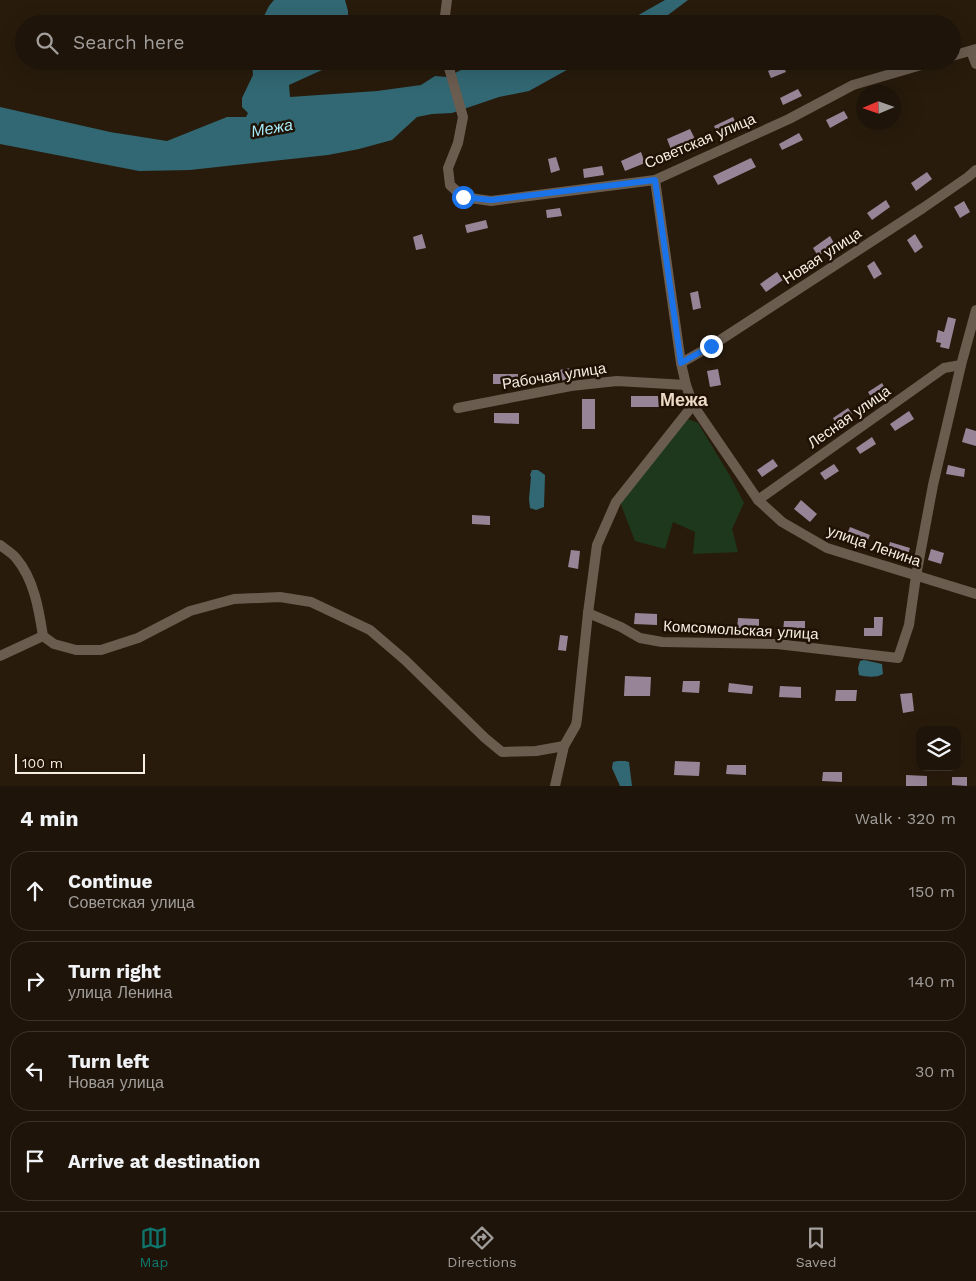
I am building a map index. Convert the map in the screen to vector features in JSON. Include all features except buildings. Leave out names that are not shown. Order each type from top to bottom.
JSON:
[{"type":"street","points":[[445,15],[447,0]]},
{"type":"street","points":[[961,54],[974,50],[976,64]]},
{"type":"street","name":"Советская улица","points":[[450,70],[463,117],[458,144],[448,168],[450,185],[463,197],[491,200],[655,180],[789,119],[853,85],[904,70]]},
{"type":"street","name":"Новая улица","points":[[681,363],[719,341],[907,218],[976,170]]},
{"type":"street","name":"улица Ленина","points":[[655,180],[681,363],[686,385],[693,405],[758,500],[782,522],[827,548],[976,594]]},
{"type":"street","points":[[916,576],[933,485],[976,310]]},
{"type":"street","name":"Лесная улица","points":[[758,500],[944,368],[961,365]]},
{"type":"street","name":"Рабочая улица","points":[[458,408],[571,386],[617,381],[686,385]]},
{"type":"street","points":[[556,786],[564,746],[576,725],[588,613],[598,545],[616,502],[693,405]]},
{"type":"street","points":[[0,545],[15,557],[30,581],[43,636],[54,644],[76,650],[101,650],[138,638],[190,611],[234,598],[280,597],[311,602],[370,630],[406,660],[485,738],[502,752],[536,751],[564,746]]},
{"type":"street","name":"Комсомольская улица","points":[[588,613],[621,627],[640,638],[662,642],[777,644],[898,658],[909,625],[916,576]]},
{"type":"street","points":[[0,656],[43,636]]},
{"type":"green space","points":[[688,419],[698,423],[744,503],[732,529],[738,552],[693,554],[695,532],[673,522],[665,549],[635,541],[620,502]]},
{"type":"water","points":[[274,0],[345,0],[348,15],[264,15]]},
{"type":"water","points":[[665,0],[688,0],[668,15],[639,15]]},
{"type":"water","points":[[253,70],[322,70],[289,85],[290,97],[377,91],[421,85],[435,76],[447,77],[461,70],[567,70],[529,91],[499,97],[452,113],[417,117],[392,140],[328,155],[190,170],[139,171],[0,144],[0,107],[110,132],[167,141],[227,117],[246,117],[248,113],[242,107],[242,98],[253,75]]},
{"type":"water","points":[[532,470],[538,470],[545,475],[544,507],[536,510],[530,508],[529,499]]},
{"type":"water","points":[[864,660],[882,664],[883,674],[871,677],[859,675],[860,661]]},
{"type":"water","points":[[613,762],[629,762],[632,786],[620,786],[612,768]]},
{"type":"district","name":"Межа","points":[[684,399]]},
{"type":"route","points":[[463,197],[491,200],[655,180],[681,363],[711,346]]}]
